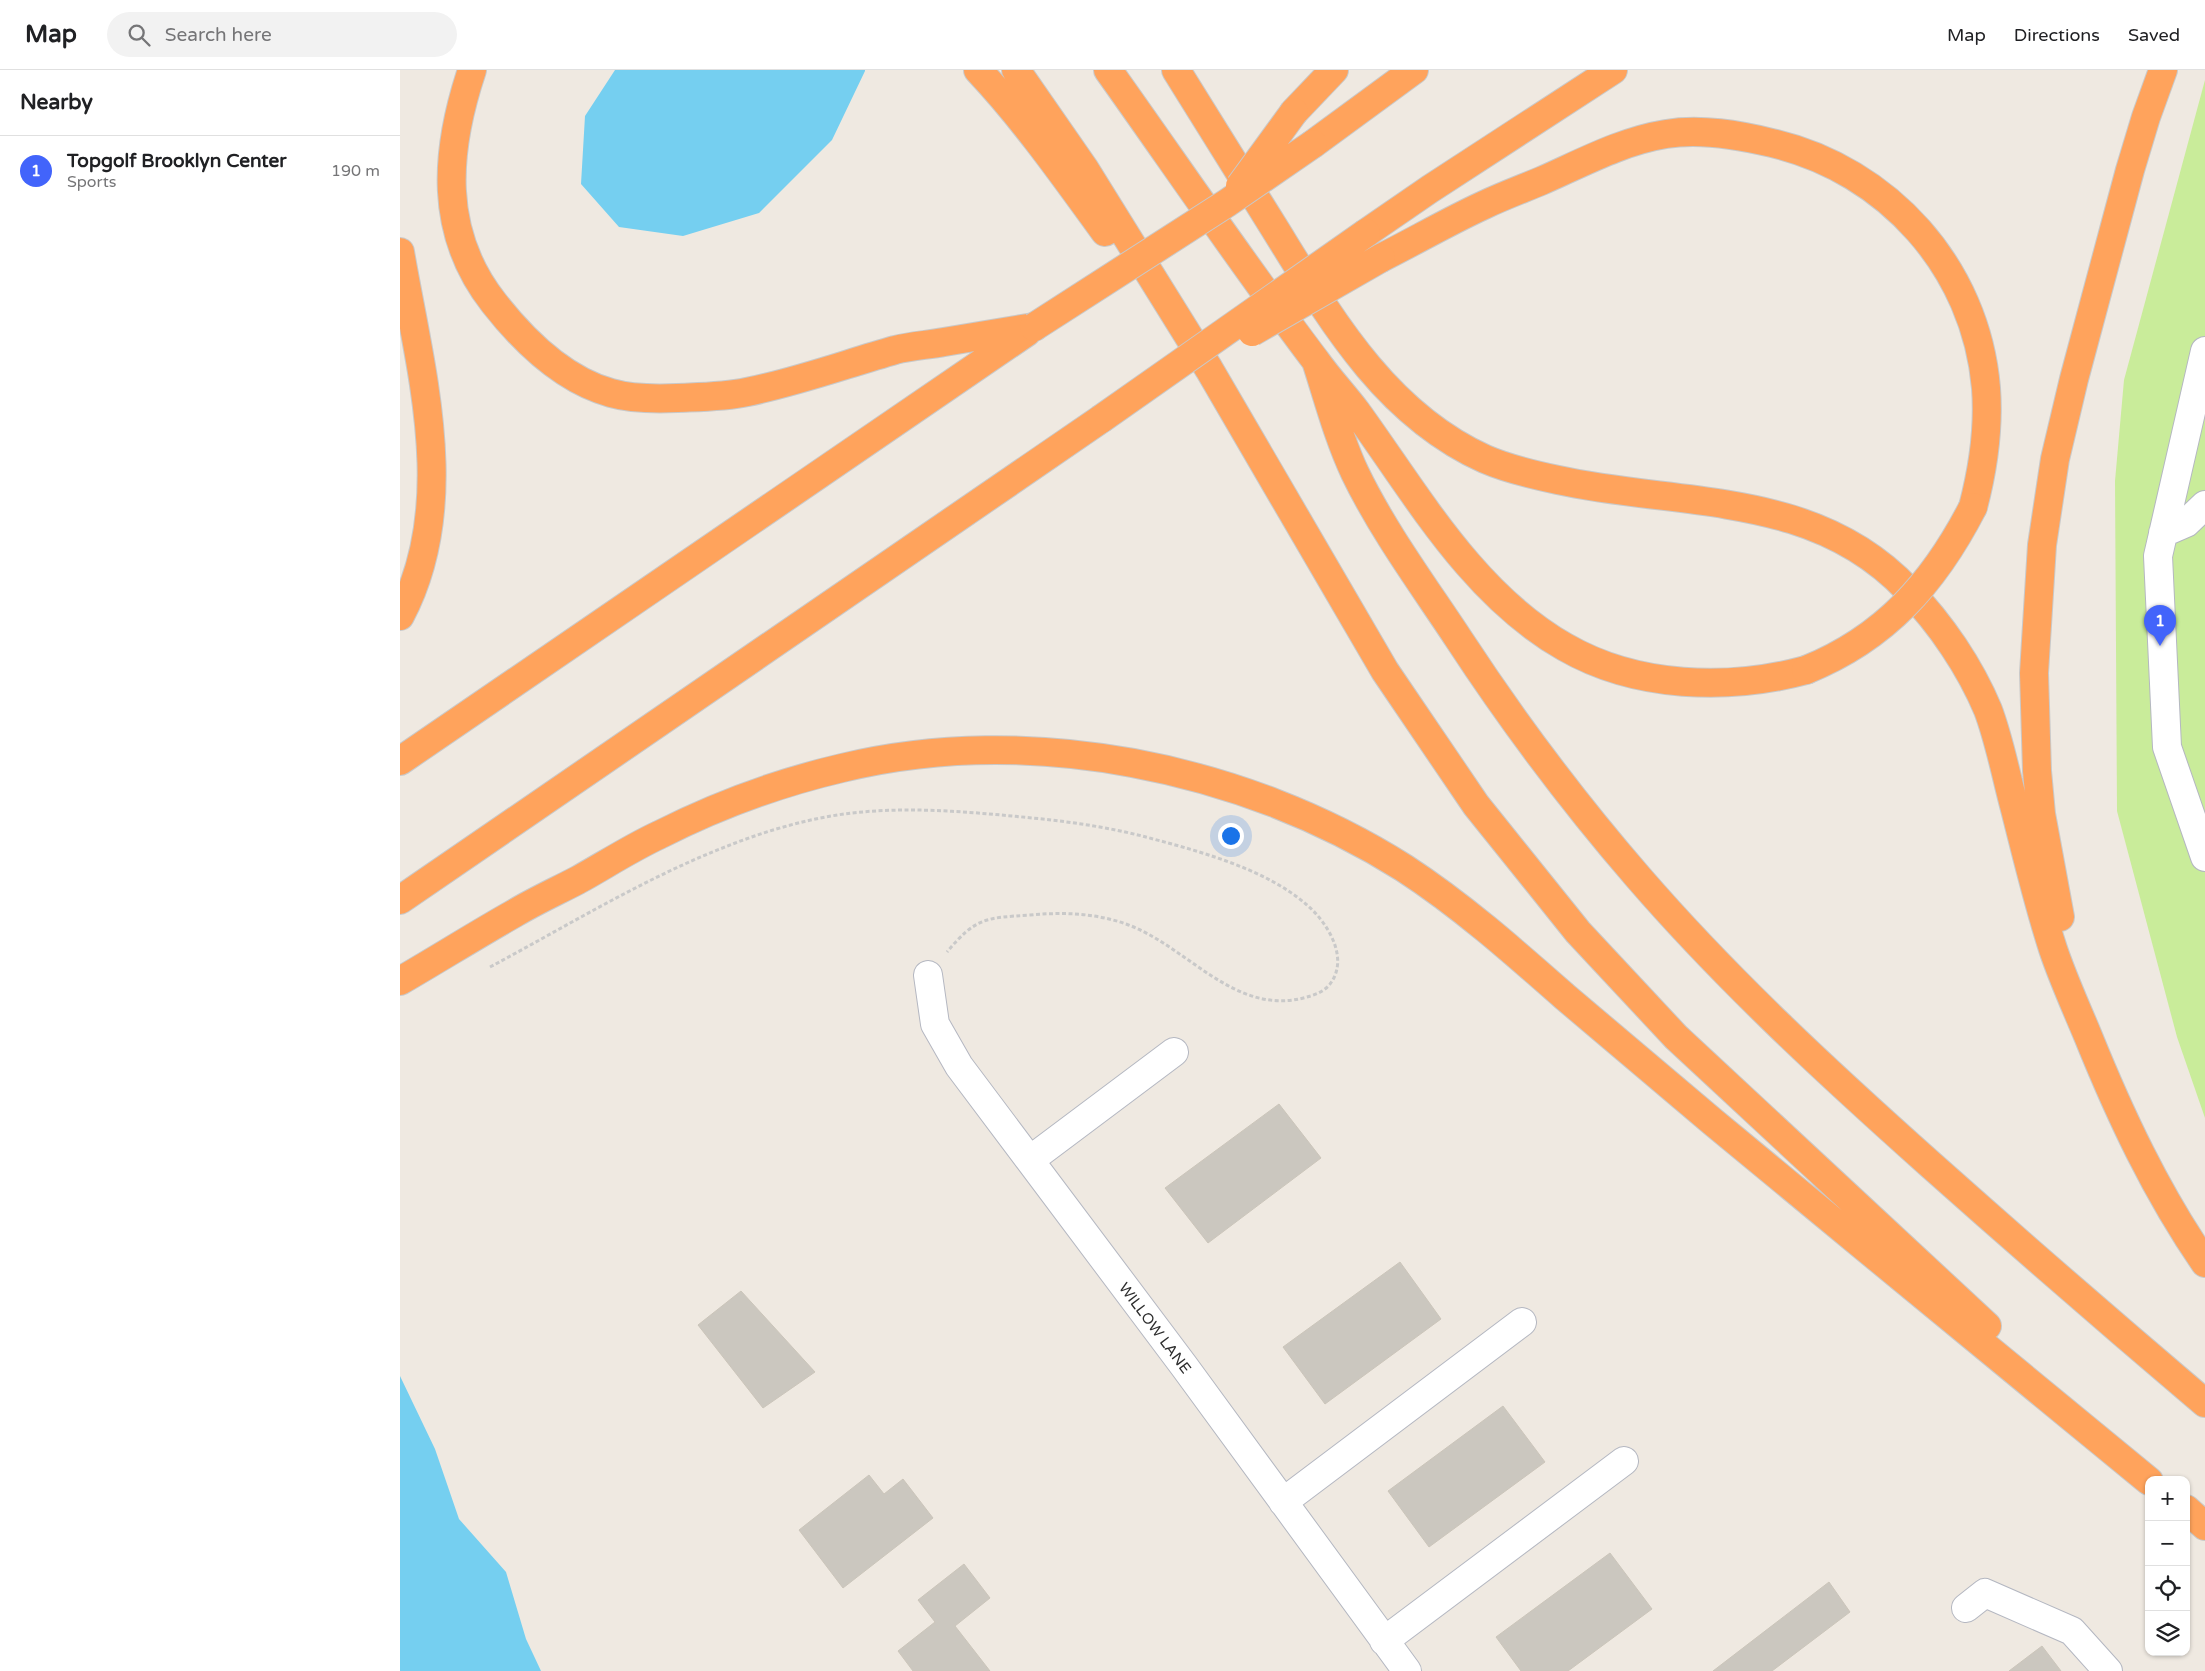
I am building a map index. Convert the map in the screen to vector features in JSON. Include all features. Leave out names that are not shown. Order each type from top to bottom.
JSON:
[{"type":"highway","points":[[472,70],[462,99],[451,162],[454,214],[458,237],[468,262],[481,287],[500,311],[539,350],[561,369],[610,393],[656,399],[711,397],[747,392],[898,350],[1034,327]]},
{"type":"highway","points":[[978,70],[1049,157],[1107,235],[1263,462]]},
{"type":"highway","points":[[1016,70],[1084,168],[1204,361],[1356,623],[1445,762],[1499,834],[1578,932],[1676,1037],[1710,1070],[2150,1476]]},
{"type":"highway","points":[[1101,419],[1381,258],[1484,204],[1637,141],[1667,134],[1690,132],[1749,137],[1822,158],[1855,176],[1901,211],[1936,252],[1961,294],[1981,354],[1986,388],[1984,449],[1980,479],[1973,507],[1949,550],[1907,604],[1869,637],[1826,662],[1806,670],[1749,682],[1718,684],[1693,682],[1621,670],[1587,659],[1544,634],[1505,602],[1460,555],[1406,486],[1356,411],[1316,361],[1108,70]]},
{"type":"highway","points":[[1176,70],[1339,330],[1384,384],[1433,426],[1486,459],[1543,477],[1622,491],[1733,504],[1801,522],[1824,531],[1867,554],[1888,570],[1911,593],[1955,649],[1989,714],[2053,948],[2102,1070],[2140,1154],[2205,1263]]},
{"type":"highway","points":[[1227,203],[1294,112],[1334,70]]},
{"type":"highway","points":[[400,760],[1034,327],[1227,203],[1313,144],[1414,70]]},
{"type":"highway","points":[[400,900],[1101,419],[1430,189],[1613,70]]},
{"type":"highway","points":[[2102,1070],[2065,939],[2041,814],[2034,674],[2038,588],[2054,459],[2130,170],[2146,117],[2164,70]]},
{"type":"highway","points":[[400,252],[423,386],[432,472],[431,508],[420,571],[400,616]]},
{"type":"highway","points":[[1316,361],[1336,426],[1354,472],[1383,523],[1491,688],[1589,817],[1640,879],[1751,997],[1878,1118],[2003,1229],[2205,1403]]},
{"type":"highway","points":[[400,981],[520,910],[657,836],[746,796],[778,785],[846,767],[894,758],[956,752],[1024,752],[1124,761],[1227,786],[1296,811],[1368,847],[1403,868],[1464,912],[1790,1186],[2145,1478]]},
{"type":"highway","points":[[2190,1514],[2205,1527]]},
{"type":"street","points":[[2205,351],[2201,382],[2158,556],[2167,747],[2205,857]]},
{"type":"street","points":[[2163,533],[2186,523],[2205,505]]},
{"type":"street","name":"WILLOW LANE","points":[[928,975],[935,1024],[959,1066],[1407,1671]]},
{"type":"street","points":[[1030,1160],[1174,1052]]},
{"type":"street","points":[[1283,1502],[1522,1322]]},
{"type":"street","points":[[1384,1640],[1624,1460]]},
{"type":"street","points":[[1966,1608],[1985,1593],[2072,1631],[2108,1671]]},
{"type":"path","points":[[486,969],[616,900],[725,847],[801,822],[852,813],[960,811],[1041,818],[1124,832],[1184,848],[1253,873],[1298,898],[1318,916],[1330,931],[1336,946],[1337,969],[1330,984],[1318,994],[1302,999],[1271,1001],[1240,993],[1165,945],[1129,925],[1092,915],[1060,913],[1021,915],[984,920],[974,924],[963,933],[928,975]]},
{"type":"green space","points":[[2205,80],[2205,1118],[2177,1037],[2117,811],[2115,481],[2124,380]]},
{"type":"water","points":[[615,70],[865,71],[832,140],[759,213],[683,236],[619,227],[581,184],[585,116]]},
{"type":"water","points":[[400,1376],[435,1449],[459,1519],[506,1572],[526,1639],[541,1671],[400,1671]]},
{"type":"building","points":[[1279,1104],[1321,1158],[1208,1243],[1165,1188]]},
{"type":"building","points":[[1400,1262],[1441,1319],[1325,1404],[1283,1347]]},
{"type":"building","points":[[741,1291],[815,1372],[763,1408],[698,1325]]},
{"type":"building","points":[[1503,1406],[1545,1462],[1429,1547],[1388,1491]]},
{"type":"building","points":[[869,1475],[884,1494],[903,1479],[933,1518],[843,1588],[799,1530]]},
{"type":"building","points":[[1610,1553],[1652,1609],[1568,1671],[1521,1671],[1496,1637]]},
{"type":"building","points":[[964,1564],[990,1598],[955,1626],[990,1671],[913,1671],[898,1651],[935,1622],[918,1600]]},
{"type":"building","points":[[1829,1582],[1850,1612],[1772,1671],[1713,1671]]},
{"type":"building","points":[[2042,1646],[2061,1671],[2009,1671]]},
{"type":"place","name":"Topgolf Brooklyn Center","points":[[2160,646]]}]
